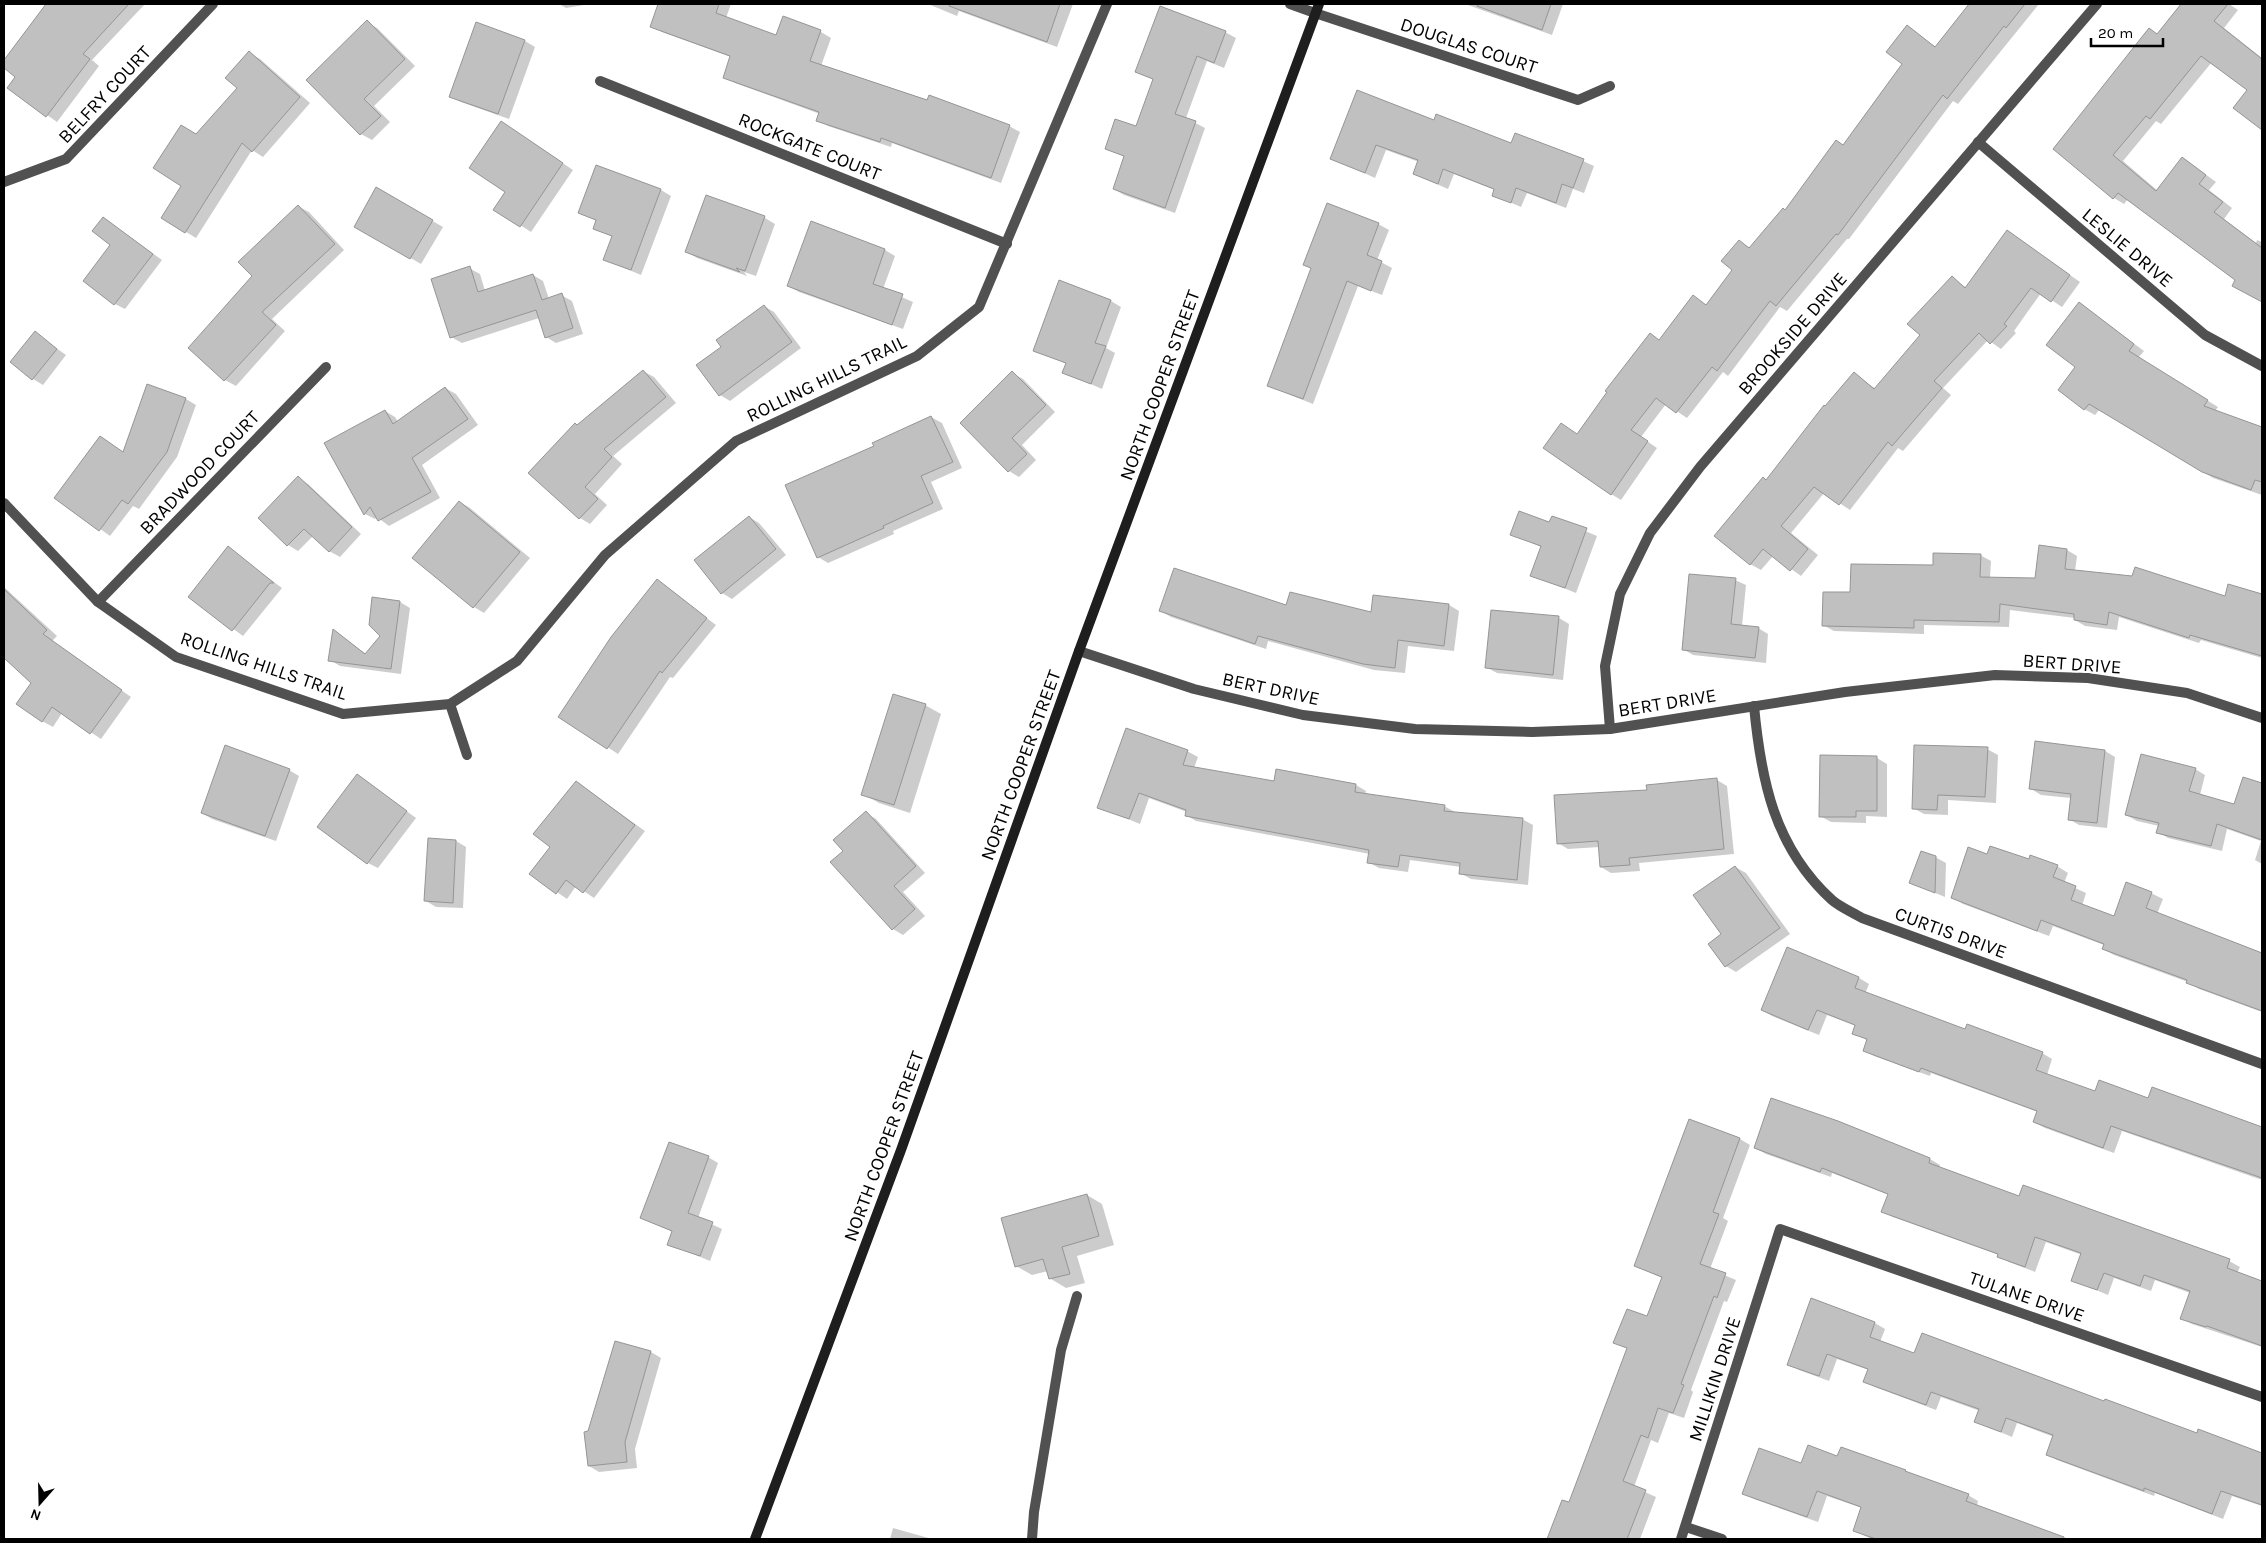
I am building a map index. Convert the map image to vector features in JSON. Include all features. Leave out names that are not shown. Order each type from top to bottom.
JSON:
[{"type":"main road","name":"NORTH COOPER STREET","points":[[755,1539],[901,1150],[1079,651],[1317,8]]},
{"type":"street","name":"BELFRY COURT","points":[[4,182],[66,159],[213,4]]},
{"type":"street","name":"ROLLING HILLS TRAIL","points":[[4,503],[98,602],[176,657],[343,714],[450,704],[516,661],[605,555],[736,441],[917,356],[979,307],[1106,4]]},
{"type":"street","name":"DOUGLAS COURT","points":[[1290,4],[1317,8],[1578,100],[1610,86]]},
{"type":"street","name":"BROOKSIDE DRIVE","points":[[1610,729],[1605,666],[1620,594],[1650,533],[1700,467],[2097,4]]},
{"type":"street","name":"ROCKGATE COURT","points":[[600,81],[1007,244]]},
{"type":"street","name":"LESLIE DRIVE","points":[[1978,142],[2205,335],[2262,366]]},
{"type":"street","name":"BRADWOOD COURT","points":[[98,602],[326,367]]},
{"type":"street","name":"BERT DRIVE","points":[[1079,651],[1194,689],[1304,715],[1415,730],[1532,732],[1610,729],[1845,692],[1995,675],[2088,678],[2187,693],[2262,718]]},
{"type":"street","points":[[450,704],[467,755]]},
{"type":"street","name":"CURTIS DRIVE","points":[[1754,706],[1758,751],[1767,794],[1783,836],[1806,870],[1833,900],[1862,918],[2262,1064]]},
{"type":"street","name":"TULANE DRIVE","points":[[1780,1228],[2262,1397]]},
{"type":"street","name":"MILLIKIN DRIVE","points":[[1681,1539],[1780,1228]]},
{"type":"street","points":[[1032,1539],[1034,1512],[1061,1350],[1077,1296]]},
{"type":"street","points":[[1686,1527],[1722,1539]]},
{"type":"building","points":[[46,4],[129,4],[83,54],[90,59],[46,117],[7,88],[15,77],[4,68],[4,60]]},
{"type":"building","points":[[658,4],[719,4],[716,13],[776,35],[783,16],[821,30],[810,61],[927,100],[929,95],[1010,125],[991,178],[881,138],[880,142],[816,121],[819,112],[723,78],[730,56],[650,27]]},
{"type":"building","points":[[949,4],[1060,4],[1047,42],[949,6]]},
{"type":"building","points":[[1478,4],[1551,4],[1542,30],[1477,6]]},
{"type":"building","points":[[1969,4],[2025,4],[2006,28],[2004,26],[1947,99],[1943,95],[1838,235],[1836,234],[1776,306],[1770,301],[1717,371],[1712,367],[1676,413],[1656,398],[1631,430],[1648,441],[1611,495],[1543,448],[1561,423],[1577,434],[1607,392],[1605,391],[1650,333],[1659,340],[1693,295],[1706,305],[1732,270],[1721,261],[1739,240],[1749,248],[1783,208],[1785,210],[1836,140],[1843,145],[1902,64],[1886,52],[1907,25],[1935,47]]},
{"type":"building","points":[[2181,4],[2228,4],[2214,21],[2262,59],[2262,130],[2233,108],[2247,90],[2201,56],[2150,119],[2146,116],[2113,155],[2156,191],[2182,157],[2206,175],[2199,184],[2223,202],[2214,212],[2262,248],[2262,302],[2232,286],[2235,280],[2118,193],[2113,199],[2053,149],[2149,28],[2157,34]]},
{"type":"building","points":[[1160,6],[1226,31],[1214,63],[1197,56],[1175,114],[1196,121],[1165,208],[1113,189],[1124,156],[1105,149],[1115,119],[1136,126],[1153,79],[1135,72]]},
{"type":"building","points":[[367,20],[405,59],[364,99],[381,116],[360,135],[306,80]]},
{"type":"building","points":[[476,22],[525,40],[498,114],[449,97]]},
{"type":"building","points":[[249,51],[300,97],[252,152],[242,143],[185,233],[161,218],[181,186],[153,168],[181,125],[196,134],[237,88],[225,78]]},
{"type":"building","points":[[1357,90],[1434,120],[1436,114],[1511,143],[1515,133],[1584,159],[1573,188],[1562,184],[1556,203],[1516,188],[1511,203],[1492,196],[1494,189],[1443,169],[1438,184],[1413,174],[1418,160],[1376,145],[1365,173],[1330,159]]},
{"type":"building","points":[[501,121],[563,163],[520,227],[493,210],[505,192],[469,168]]},
{"type":"building","points":[[596,165],[661,189],[631,270],[603,260],[612,236],[593,229],[596,220],[578,213]]},
{"type":"building","points":[[376,187],[433,220],[410,259],[354,227]]},
{"type":"building","points":[[706,195],[765,216],[745,271],[736,268],[740,272],[685,252]]},
{"type":"building","points":[[1327,203],[1379,223],[1367,255],[1382,261],[1371,291],[1347,281],[1303,399],[1267,386],[1311,268],[1303,265]]},
{"type":"building","points":[[298,205],[335,244],[262,312],[276,325],[224,381],[188,348],[252,276],[238,262]]},
{"type":"building","points":[[103,217],[153,254],[114,305],[83,281],[110,245],[92,231]]},
{"type":"building","points":[[811,221],[885,249],[873,284],[903,294],[892,325],[787,286]]},
{"type":"building","points":[[2007,230],[2070,275],[2051,302],[2031,288],[2004,324],[2007,326],[1990,344],[1979,333],[1934,381],[1942,388],[1892,446],[1888,442],[1839,505],[1814,487],[1781,526],[1808,549],[1790,571],[1763,549],[1750,565],[1714,536],[1763,477],[1766,480],[1824,405],[1854,372],[1874,389],[1920,335],[1907,324],[1952,276],[1965,288]]},
{"type":"building","points":[[470,266],[478,292],[533,274],[542,300],[562,293],[573,328],[545,338],[536,310],[450,338],[431,279]]},
{"type":"building","points":[[1059,280],[1111,300],[1095,343],[1106,346],[1091,384],[1062,373],[1066,363],[1033,351]]},
{"type":"building","points":[[2079,302],[2134,344],[2129,351],[2208,400],[2204,406],[2262,427],[2262,482],[2255,480],[2251,490],[2202,472],[2089,404],[2084,410],[2058,390],[2075,367],[2046,345]]},
{"type":"building","points":[[764,305],[792,342],[719,396],[696,365],[721,347],[716,340]]},
{"type":"building","points":[[35,331],[57,349],[32,380],[10,362]]},
{"type":"building","points":[[643,370],[666,397],[604,449],[612,457],[585,487],[598,499],[579,519],[528,473],[575,423],[577,425]]},
{"type":"building","points":[[1012,371],[1046,405],[1012,438],[1027,454],[1008,472],[960,423]]},
{"type":"building","points":[[147,384],[186,398],[167,452],[128,504],[122,500],[99,531],[54,498],[100,436],[123,452]]},
{"type":"building","points":[[445,387],[468,419],[412,458],[431,492],[378,521],[370,507],[364,515],[324,443],[385,410],[393,424]]},
{"type":"building","points":[[931,416],[953,462],[921,476],[933,503],[883,526],[884,528],[817,558],[785,485],[874,446],[872,443]]},
{"type":"building","points":[[298,476],[352,527],[329,552],[304,529],[287,546],[258,518]]},
{"type":"building","points":[[459,501],[520,552],[473,608],[412,558]]},
{"type":"building","points":[[1519,511],[1549,522],[1552,516],[1587,528],[1565,588],[1530,576],[1541,546],[1510,535]]},
{"type":"building","points":[[749,516],[776,549],[721,594],[694,560]]},
{"type":"building","points":[[2039,545],[2067,549],[2065,569],[2132,576],[2135,567],[2225,596],[2228,584],[2262,594],[2262,656],[2190,635],[2189,638],[2109,612],[2107,625],[2074,620],[2074,614],[2000,604],[1999,622],[1914,620],[1914,628],[1822,626],[1823,592],[1850,592],[1851,564],[1933,565],[1933,553],[1981,554],[1980,577],[2035,578]]},
{"type":"building","points":[[228,546],[274,583],[270,583],[232,631],[188,597]]},
{"type":"building","points":[[1174,568],[1286,605],[1290,592],[1371,612],[1373,595],[1449,604],[1444,646],[1398,640],[1395,668],[1363,664],[1258,636],[1255,644],[1159,611]]},
{"type":"building","points":[[1689,574],[1736,578],[1731,624],[1759,627],[1755,658],[1682,650]]},
{"type":"building","points":[[657,579],[707,618],[662,673],[660,671],[607,749],[558,717],[611,637]]},
{"type":"building","points":[[4,589],[47,630],[43,634],[122,690],[90,734],[52,707],[42,722],[16,704],[31,683],[4,658]]},
{"type":"building","points":[[372,597],[400,601],[391,669],[328,661],[333,629],[365,654],[380,636],[369,625]]},
{"type":"building","points":[[1491,610],[1559,616],[1553,675],[1485,668]]},
{"type":"building","points":[[893,694],[926,704],[894,805],[861,795]]},
{"type":"building","points":[[1126,728],[1188,750],[1183,765],[1274,781],[1276,769],[1356,784],[1355,792],[1445,805],[1444,811],[1523,818],[1517,880],[1459,874],[1460,863],[1400,855],[1398,867],[1367,863],[1369,850],[1185,816],[1186,810],[1139,793],[1129,819],[1097,808]]},
{"type":"building","points":[[2035,741],[2105,750],[2097,823],[2068,820],[2071,794],[2029,789]]},
{"type":"building","points":[[225,745],[290,769],[265,836],[201,813]]},
{"type":"building","points":[[1914,745],[1988,747],[1985,797],[1938,795],[1937,810],[1912,809]]},
{"type":"building","points":[[2141,754],[2196,768],[2189,791],[2234,804],[2243,777],[2262,783],[2262,840],[2217,824],[2211,846],[2156,833],[2159,823],[2125,815]]},
{"type":"building","points":[[1820,755],[1877,756],[1877,811],[1856,811],[1856,817],[1819,817]]},
{"type":"building","points":[[357,774],[407,811],[367,864],[317,827]]},
{"type":"building","points":[[1717,778],[1724,849],[1629,858],[1630,865],[1600,867],[1598,841],[1557,844],[1554,795],[1647,790],[1646,785]]},
{"type":"building","points":[[576,781],[635,825],[583,893],[566,880],[556,894],[529,874],[550,847],[533,834]]},
{"type":"building","points":[[866,811],[916,866],[894,886],[915,909],[892,930],[830,862],[843,851],[833,840]]},
{"type":"building","points":[[428,838],[456,840],[453,903],[424,901]]},
{"type":"building","points":[[1990,846],[2029,859],[2030,855],[2058,865],[2053,877],[2076,886],[2071,900],[2114,916],[2126,882],[2152,892],[2146,908],[2262,953],[2262,1011],[2186,983],[2187,980],[2102,949],[2104,944],[2041,920],[2037,931],[1951,898],[1968,847],[1987,854]]},
{"type":"building","points":[[1921,851],[1936,856],[1935,893],[1909,883]]},
{"type":"building","points":[[1735,866],[1780,928],[1725,967],[1708,944],[1721,934],[1693,895]]},
{"type":"building","points":[[1787,947],[1859,977],[1855,988],[1965,1029],[1967,1024],[2043,1052],[2036,1070],[2095,1091],[2099,1080],[2148,1098],[2152,1087],[2262,1127],[2262,1178],[2111,1126],[2103,1148],[2033,1122],[2037,1111],[1921,1068],[1919,1072],[1863,1051],[1867,1039],[1852,1034],[1855,1025],[1817,1010],[1808,1030],[1761,1010]]},
{"type":"building","points":[[1771,1098],[1838,1121],[1930,1158],[1929,1163],[2019,1196],[2023,1185],[2230,1259],[2227,1268],[2262,1281],[2262,1346],[2207,1326],[2180,1319],[2190,1291],[2144,1275],[2140,1286],[2104,1273],[2097,1290],[2071,1281],[2081,1253],[2035,1237],[2025,1267],[1997,1257],[1998,1254],[1881,1212],[1888,1194],[1822,1168],[1820,1172],[1754,1148]]},
{"type":"building","points":[[1689,1119],[1740,1138],[1713,1212],[1719,1214],[1700,1264],[1726,1273],[1717,1298],[1714,1296],[1681,1384],[1684,1385],[1673,1413],[1658,1408],[1648,1438],[1641,1435],[1623,1481],[1646,1490],[1627,1539],[1547,1539],[1562,1500],[1569,1502],[1627,1348],[1613,1343],[1627,1309],[1647,1316],[1662,1277],[1634,1266]]},
{"type":"building","points":[[669,1142],[709,1156],[688,1213],[713,1222],[700,1256],[667,1245],[672,1231],[640,1218]]},
{"type":"building","points":[[1087,1194],[1099,1236],[1062,1247],[1070,1274],[1049,1279],[1043,1259],[1015,1267],[1001,1218]]},
{"type":"building","points":[[1811,1298],[1875,1322],[1870,1337],[1914,1353],[1922,1333],[2104,1401],[2105,1399],[2197,1433],[2198,1429],[2262,1453],[2262,1505],[2221,1491],[2212,1514],[2144,1488],[2144,1491],[2046,1455],[2053,1435],[2006,1418],[2001,1432],[1974,1422],[1979,1409],[1931,1392],[1926,1405],[1863,1382],[1868,1369],[1827,1354],[1819,1376],[1787,1365]]},
{"type":"building","points":[[615,1341],[651,1351],[625,1442],[627,1462],[588,1466],[584,1432],[588,1431]]},
{"type":"building","points":[[1808,1445],[1837,1456],[1841,1447],[1906,1470],[1969,1494],[1966,1501],[2064,1537],[2064,1539],[1876,1539],[1853,1531],[1861,1507],[1817,1491],[1807,1517],[1742,1494],[1759,1448],[1801,1463]]}]
